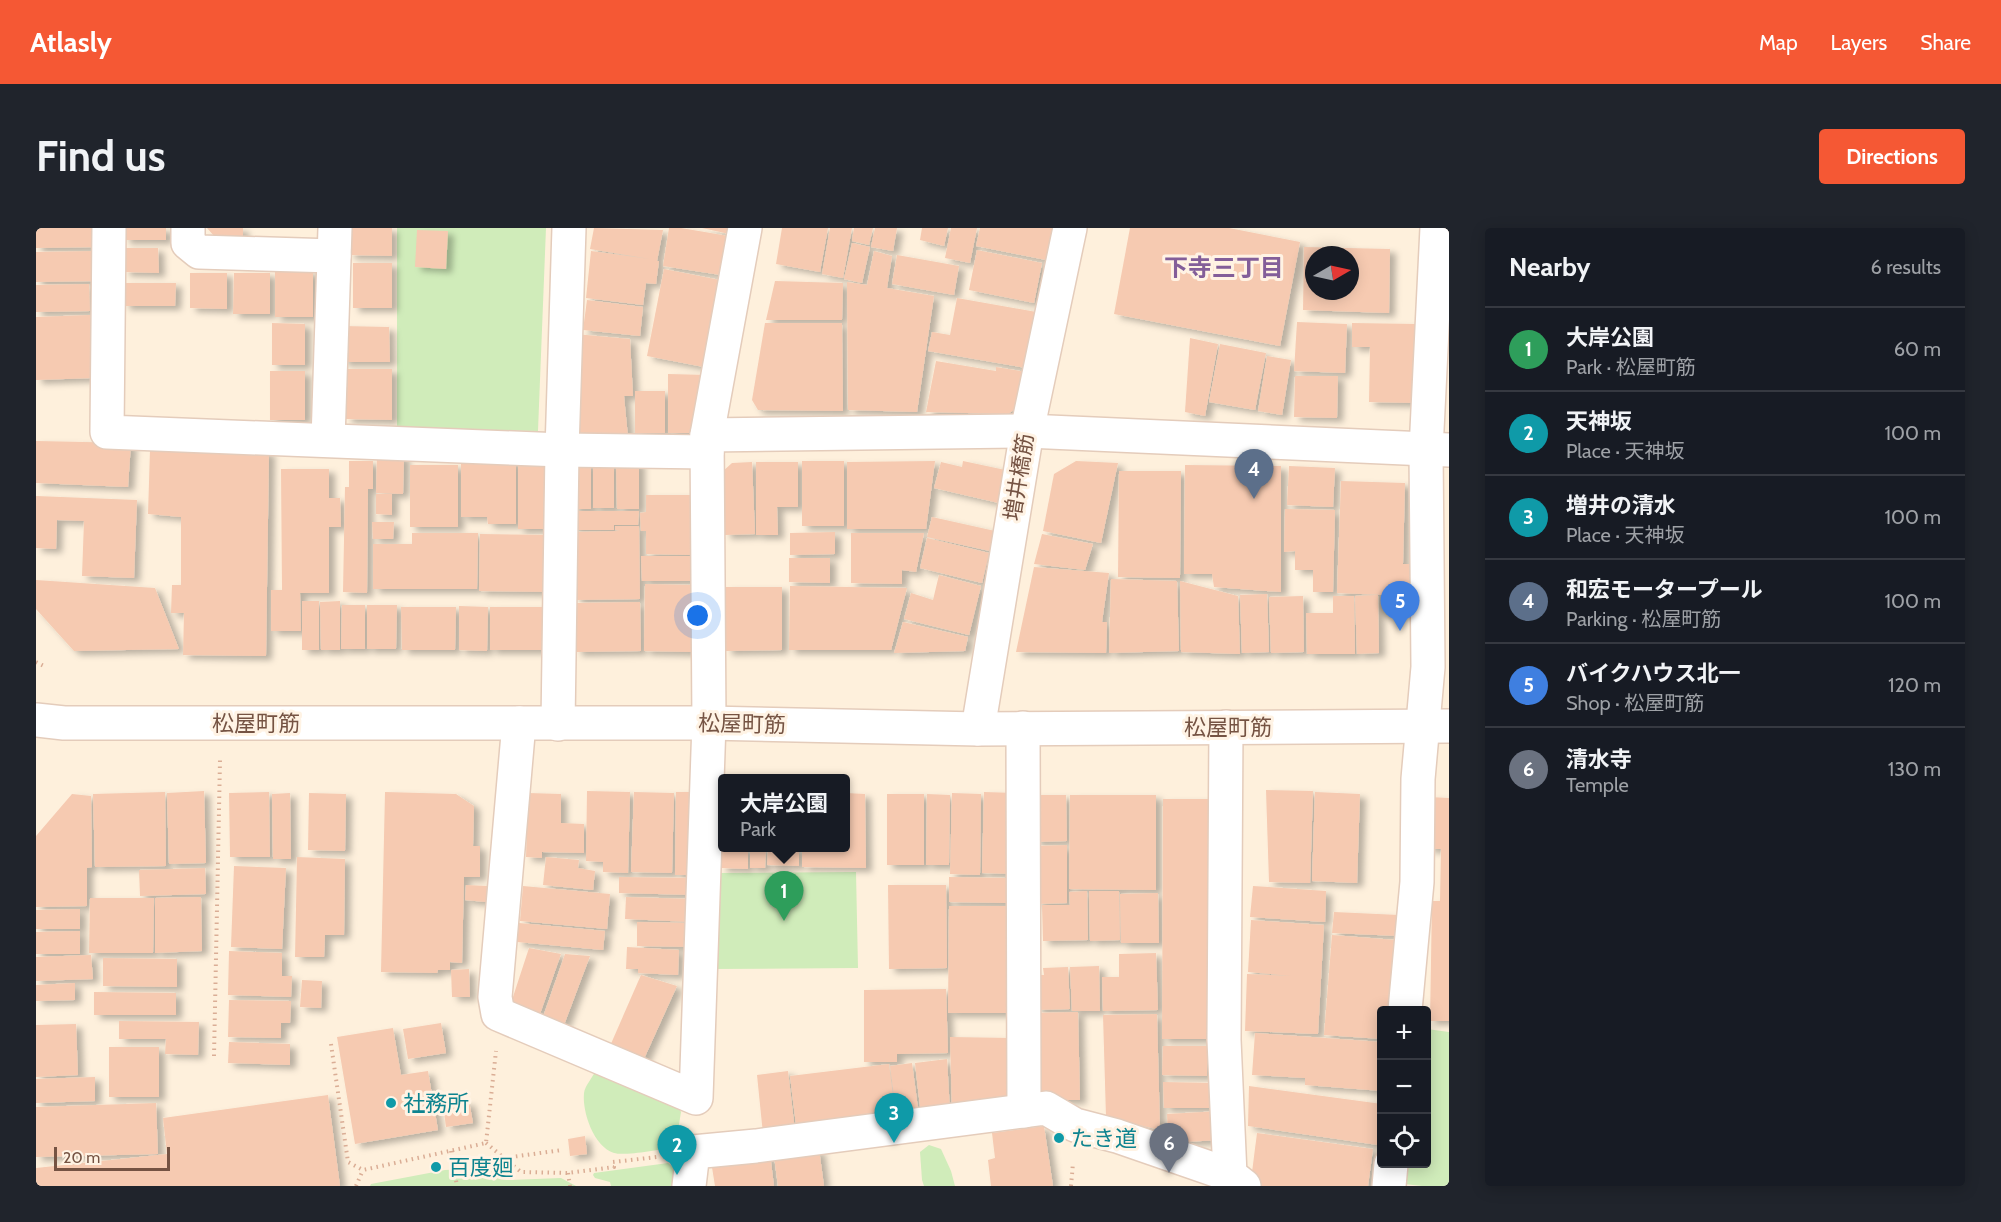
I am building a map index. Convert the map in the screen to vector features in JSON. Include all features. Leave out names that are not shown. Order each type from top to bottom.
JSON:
[{"type":"street","points":[[109,228],[108,432],[562,450],[1027,431],[1437,450]]},
{"type":"street","points":[[188,228],[188,243],[198,252],[335,242],[328,440]]},
{"type":"street","points":[[558,724],[562,450],[569,228]]},
{"type":"street","points":[[519,723],[495,998],[498,1014],[696,1098],[709,723],[707,443],[745,228]]},
{"type":"street","name":"増井橋筋","points":[[978,729],[1027,431],[1070,228]]},
{"type":"street","points":[[1405,1006],[1417,882],[1418,779],[1436,726],[1428,667],[1437,450],[1437,228]]},
{"type":"street","name":"松屋町筋","points":[[36,720],[64,723],[709,723],[978,729],[1436,726]]},
{"type":"street","points":[[689,1186],[693,1152],[1046,1108],[1075,1125],[1117,1136],[1237,1181],[1224,1040],[1226,727]]},
{"type":"street","points":[[1023,728],[1024,1111]]},
{"type":"street","points":[[1389,1186],[1391,1168]]},
{"type":"path","points":[[36,662],[44,666]]},
{"type":"path","points":[[214,1056],[220,723]]},
{"type":"path","points":[[331,1044],[348,1162],[363,1170],[486,1143]]},
{"type":"path","points":[[486,1143],[496,1046]]},
{"type":"path","points":[[486,1143],[521,1172],[568,1173],[614,1167],[613,1162],[693,1152]]},
{"type":"path","points":[[503,1158],[562,1150]]},
{"type":"path","points":[[451,1151],[457,1186]]},
{"type":"path","points":[[356,1186],[363,1170]]},
{"type":"path","points":[[568,1173],[570,1186]]},
{"type":"green space","points":[[397,228],[546,228],[538,431],[397,429]]},
{"type":"green space","points":[[856,872],[858,968],[711,969],[712,873]]},
{"type":"green space","points":[[1431,1030],[1449,1032],[1449,1186],[1395,1183],[1397,1168],[1431,1168]]},
{"type":"green space","points":[[595,1072],[677,1104],[681,1112],[676,1143],[670,1148],[619,1154],[601,1144],[587,1119],[584,1101],[585,1090]]},
{"type":"green space","points":[[929,1145],[941,1149],[955,1186],[924,1186],[920,1152]]},
{"type":"green space","points":[[668,1163],[675,1169],[673,1186],[611,1186],[610,1182],[595,1178],[593,1175],[594,1173]]},
{"type":"green space","points":[[488,1168],[510,1180],[561,1178],[576,1186],[370,1186],[445,1170]]},
{"type":"building","points":[[36,228],[97,228],[98,247],[36,248]]},
{"type":"building","points":[[124,228],[166,228],[166,240],[124,240]]},
{"type":"building","points":[[207,228],[243,228],[243,237],[215,237]]},
{"type":"building","points":[[349,228],[392,228],[392,256],[349,255]]},
{"type":"building","points":[[594,228],[663,230],[657,261],[659,261],[656,284],[646,283],[643,305],[586,298],[591,251],[650,259],[590,249]]},
{"type":"building","points":[[669,228],[734,237],[727,276],[663,266]]},
{"type":"building","points":[[702,228],[735,228],[734,235]]},
{"type":"building","points":[[782,228],[828,228],[820,272],[776,264]]},
{"type":"building","points":[[830,228],[852,228],[843,278],[822,274]]},
{"type":"building","points":[[854,228],[873,228],[869,245],[852,241]]},
{"type":"building","points":[[875,228],[897,228],[893,251],[871,247]]},
{"type":"building","points":[[922,228],[948,228],[944,246],[920,240]]},
{"type":"building","points":[[951,228],[977,228],[970,263],[945,258]]},
{"type":"building","points":[[980,228],[1058,228],[1051,261],[976,246]]},
{"type":"building","points":[[1130,228],[1229,228],[1300,242],[1280,346],[1114,314]]},
{"type":"building","points":[[417,230],[448,231],[446,269],[415,267]]},
{"type":"building","points":[[852,243],[870,247],[862,283],[844,279]]},
{"type":"building","points":[[1304,247],[1305,300],[1359,300],[1359,248],[1390,249],[1389,313],[1303,310]]},
{"type":"building","points":[[124,248],[158,248],[159,273],[124,272]]},
{"type":"building","points":[[977,250],[1042,263],[1034,303],[969,290]]},
{"type":"building","points":[[94,251],[95,281],[36,282],[36,252]]},
{"type":"building","points":[[874,251],[892,256],[887,288],[934,296],[917,412],[848,410],[847,282],[867,285]]},
{"type":"building","points":[[897,255],[959,266],[954,295],[892,284]]},
{"type":"building","points":[[353,263],[392,263],[392,308],[353,308]]},
{"type":"building","points":[[664,269],[725,281],[709,368],[647,356]]},
{"type":"building","points":[[275,271],[313,271],[313,317],[275,317]]},
{"type":"building","points":[[190,273],[227,273],[227,309],[190,308]]},
{"type":"building","points":[[234,273],[270,273],[270,314],[233,314]]},
{"type":"building","points":[[775,281],[843,283],[842,320],[766,320]]},
{"type":"building","points":[[123,283],[176,283],[175,306],[124,306]]},
{"type":"building","points":[[89,284],[90,311],[36,312],[36,285]]},
{"type":"building","points":[[957,298],[1042,313],[1032,369],[928,351],[932,332],[950,335]]},
{"type":"building","points":[[587,300],[643,307],[640,336],[583,330]]},
{"type":"building","points":[[90,315],[93,378],[36,380],[36,317]]},
{"type":"building","points":[[1297,322],[1347,324],[1345,373],[1294,371]]},
{"type":"building","points":[[272,323],[305,324],[305,365],[272,365]]},
{"type":"building","points":[[765,323],[842,323],[843,411],[758,410],[752,400]]},
{"type":"building","points":[[1352,323],[1417,324],[1415,403],[1369,402],[1370,347],[1352,347]]},
{"type":"building","points":[[342,326],[389,327],[390,362],[342,362]]},
{"type":"building","points":[[575,334],[630,339],[633,396],[624,396],[628,437],[573,432]]},
{"type":"building","points":[[1190,338],[1218,344],[1205,416],[1185,412]]},
{"type":"building","points":[[1220,344],[1266,353],[1255,410],[1209,402]]},
{"type":"building","points":[[1267,356],[1291,360],[1282,415],[1258,411]]},
{"type":"building","points":[[936,361],[996,371],[996,367],[1032,373],[1028,400],[1008,414],[926,412]]},
{"type":"building","points":[[346,369],[392,369],[392,420],[346,419]]},
{"type":"building","points":[[270,371],[305,371],[305,420],[270,420]]},
{"type":"building","points":[[668,374],[708,375],[695,433],[668,433]]},
{"type":"building","points":[[1295,376],[1338,376],[1337,418],[1294,417]]},
{"type":"building","points":[[635,391],[665,391],[665,433],[635,433]]},
{"type":"building","points":[[36,441],[131,443],[128,487],[36,483]]},
{"type":"building","points":[[150,450],[269,451],[266,656],[183,655],[184,613],[171,613],[172,585],[181,585],[181,517],[148,514]]},
{"type":"building","points":[[377,454],[404,455],[403,494],[376,493]]},
{"type":"building","points":[[518,458],[541,458],[547,466],[547,529],[518,529]]},
{"type":"building","points":[[461,460],[516,460],[516,524],[488,524],[487,517],[461,517]]},
{"type":"building","points":[[349,461],[373,461],[373,489],[368,489],[367,593],[343,592],[345,487],[349,487]]},
{"type":"building","points":[[572,461],[591,462],[591,509],[572,509]]},
{"type":"building","points":[[593,461],[614,462],[614,508],[593,508]]},
{"type":"building","points":[[616,461],[639,461],[639,509],[617,509]]},
{"type":"building","points":[[802,461],[844,461],[844,526],[802,526]]},
{"type":"building","points":[[935,461],[926,529],[847,529],[847,462]]},
{"type":"building","points":[[963,461],[1010,471],[1003,504],[934,488],[941,462],[962,467]]},
{"type":"building","points":[[1076,461],[1118,463],[1101,543],[1043,531],[1054,474]]},
{"type":"building","points":[[752,462],[755,534],[725,535],[722,472],[732,463]]},
{"type":"building","points":[[756,462],[798,462],[798,507],[777,507],[778,535],[756,535]]},
{"type":"building","points":[[410,465],[458,465],[458,527],[410,527]]},
{"type":"building","points":[[1185,465],[1281,466],[1281,592],[1214,587],[1212,574],[1184,574]]},
{"type":"building","points":[[1289,466],[1335,468],[1333,507],[1287,505]]},
{"type":"building","points":[[281,469],[329,469],[329,498],[340,498],[341,527],[329,527],[329,593],[300,593],[301,631],[271,631],[271,590],[282,590]]},
{"type":"building","points":[[1119,471],[1181,471],[1180,578],[1118,577]]},
{"type":"building","points":[[1341,481],[1405,483],[1403,564],[1412,564],[1410,596],[1337,593]]},
{"type":"building","points":[[376,494],[392,494],[392,515],[376,514]]},
{"type":"building","points":[[646,495],[692,495],[692,555],[646,554],[646,531],[641,531],[640,513],[646,512]]},
{"type":"building","points":[[36,496],[137,500],[134,578],[82,576],[84,521],[57,520],[56,549],[36,548]]},
{"type":"building","points":[[1285,509],[1335,510],[1333,592],[1313,592],[1313,570],[1295,570],[1295,551],[1284,552]]},
{"type":"building","points":[[572,511],[639,511],[638,525],[614,525],[614,530],[571,530]]},
{"type":"building","points":[[932,517],[995,531],[990,551],[927,537]]},
{"type":"building","points":[[372,522],[394,522],[393,539],[373,539]]},
{"type":"building","points":[[615,526],[639,526],[640,599],[575,600],[573,532],[620,531],[615,530]]},
{"type":"building","points":[[835,532],[835,554],[790,555],[790,533]]},
{"type":"building","points":[[412,533],[478,533],[477,589],[373,589],[373,544],[412,544]]},
{"type":"building","points":[[851,533],[924,533],[916,572],[902,570],[902,584],[851,583]]},
{"type":"building","points":[[480,534],[554,535],[553,592],[479,591]]},
{"type":"building","points":[[1042,534],[1093,544],[1085,570],[1034,564]]},
{"type":"building","points":[[927,538],[989,553],[982,583],[920,568]]},
{"type":"building","points":[[641,556],[692,556],[692,581],[642,581]]},
{"type":"building","points":[[789,558],[830,558],[830,583],[789,582]]},
{"type":"building","points":[[1034,567],[1109,573],[1102,622],[1107,622],[1106,653],[1016,652]]},
{"type":"building","points":[[939,575],[981,586],[969,635],[904,619],[911,593],[933,600]]},
{"type":"building","points":[[1111,579],[1177,581],[1179,651],[1109,653]]},
{"type":"building","points":[[36,580],[155,588],[179,649],[74,651],[36,609]]},
{"type":"building","points":[[1180,581],[1238,596],[1240,654],[1181,652]]},
{"type":"building","points":[[645,584],[692,585],[691,652],[644,651]]},
{"type":"building","points":[[790,586],[907,588],[891,650],[789,650]]},
{"type":"building","points":[[726,587],[782,587],[782,650],[726,651]]},
{"type":"building","points":[[1267,594],[1269,652],[1242,653],[1240,595]]},
{"type":"building","points":[[1378,595],[1379,653],[1357,654],[1355,596]]},
{"type":"building","points":[[1303,596],[1304,652],[1271,653],[1269,597]]},
{"type":"building","points":[[1333,596],[1354,596],[1355,654],[1307,654],[1306,613],[1333,613]]},
{"type":"building","points":[[302,601],[319,601],[319,650],[302,650]]},
{"type":"building","points":[[340,601],[340,650],[321,650],[320,602]]},
{"type":"building","points":[[640,602],[641,651],[576,652],[575,603]]},
{"type":"building","points":[[342,605],[365,605],[365,649],[341,649]]},
{"type":"building","points":[[367,605],[397,605],[396,649],[367,649]]},
{"type":"building","points":[[459,606],[488,607],[487,651],[459,650]]},
{"type":"building","points":[[401,607],[456,607],[455,650],[402,650]]},
{"type":"building","points":[[490,607],[551,607],[550,650],[490,650]]},
{"type":"building","points":[[903,622],[968,637],[965,651],[894,653]]},
{"type":"building","points":[[1266,790],[1313,791],[1310,883],[1269,882]]},
{"type":"building","points":[[204,791],[206,863],[169,864],[167,793]]},
{"type":"building","points":[[587,791],[630,792],[628,873],[603,872],[603,862],[586,861]]},
{"type":"building","points":[[165,792],[166,866],[95,867],[93,794]]},
{"type":"building","points":[[269,792],[270,857],[230,857],[229,793]]},
{"type":"building","points":[[385,792],[456,794],[474,806],[473,846],[480,846],[480,877],[464,877],[462,963],[450,962],[450,970],[438,970],[437,973],[381,972]]},
{"type":"building","points":[[634,792],[674,793],[672,873],[631,872]]},
{"type":"building","points":[[676,792],[695,792],[694,875],[675,875]]},
{"type":"building","points":[[984,792],[1015,793],[1014,874],[982,873]]},
{"type":"building","points":[[1315,792],[1360,794],[1357,883],[1312,881]]},
{"type":"building","points":[[290,793],[291,859],[273,859],[272,794]]},
{"type":"building","points":[[309,793],[346,794],[345,851],[308,850]]},
{"type":"building","points":[[528,793],[561,794],[561,823],[584,824],[584,853],[542,852],[542,858],[526,857]]},
{"type":"building","points":[[850,793],[865,794],[866,868],[802,867],[802,852],[850,852]]},
{"type":"building","points":[[952,793],[981,794],[980,875],[950,874]]},
{"type":"building","points":[[72,794],[91,796],[92,867],[87,868],[87,906],[36,907],[36,836]]},
{"type":"building","points":[[887,794],[924,794],[924,865],[887,865]]},
{"type":"building","points":[[927,794],[950,795],[949,865],[926,865]]},
{"type":"building","points":[[1033,795],[1066,795],[1067,841],[1034,842]]},
{"type":"building","points":[[1070,795],[1156,795],[1156,890],[1069,889]]},
{"type":"building","points":[[1429,797],[1449,798],[1449,1021],[1431,1021],[1432,901],[1440,901],[1441,849],[1427,849]]},
{"type":"building","points":[[1163,799],[1213,799],[1212,1039],[1162,1039]]},
{"type":"building","points":[[1067,845],[1067,903],[1036,904],[1035,846]]},
{"type":"building","points":[[721,852],[748,852],[748,869],[721,868]]},
{"type":"building","points":[[750,852],[766,852],[765,868],[750,868]]},
{"type":"building","points":[[768,852],[799,852],[799,866],[767,865]]},
{"type":"building","points":[[297,857],[345,859],[344,935],[325,935],[324,957],[295,957]]},
{"type":"building","points":[[546,857],[579,860],[578,868],[595,871],[593,890],[543,885]]},
{"type":"building","points":[[234,866],[286,868],[282,949],[231,947]]},
{"type":"building","points":[[205,868],[206,894],[140,896],[139,870]]},
{"type":"building","points":[[619,877],[695,878],[695,895],[619,893]]},
{"type":"building","points":[[949,877],[1006,878],[1006,903],[949,902]]},
{"type":"building","points":[[466,885],[487,886],[486,902],[465,900]]},
{"type":"building","points":[[771,885],[786,885],[786,899],[771,899]]},
{"type":"building","points":[[888,885],[946,885],[947,968],[889,969]]},
{"type":"building","points":[[523,886],[610,894],[607,929],[520,921]]},
{"type":"building","points":[[1253,886],[1326,891],[1325,922],[1250,917]]},
{"type":"building","points":[[1087,891],[1088,940],[1043,941],[1042,905],[1070,905],[1069,892]]},
{"type":"building","points":[[1089,891],[1119,891],[1120,940],[1090,941]]},
{"type":"building","points":[[1158,893],[1159,943],[1121,943],[1120,894]]},
{"type":"building","points":[[201,897],[202,951],[155,953],[155,898]]},
{"type":"building","points":[[626,897],[693,899],[692,922],[625,919]]},
{"type":"building","points":[[90,898],[154,898],[153,953],[89,953]]},
{"type":"building","points":[[949,906],[1014,906],[1012,1013],[948,1013]]},
{"type":"building","points":[[80,909],[80,929],[36,929],[36,910]]},
{"type":"building","points":[[1334,912],[1399,915],[1399,936],[1332,933]]},
{"type":"building","points":[[1251,920],[1324,925],[1318,1034],[1245,1031],[1247,974],[1291,976],[1248,972]]},
{"type":"building","points":[[637,922],[692,923],[692,947],[637,946]]},
{"type":"building","points":[[519,923],[605,931],[603,950],[517,942]]},
{"type":"building","points":[[80,931],[80,954],[36,954],[36,932]]},
{"type":"building","points":[[1332,935],[1396,940],[1391,1006],[1377,1006],[1377,1039],[1324,1035]]},
{"type":"building","points":[[627,947],[679,950],[678,975],[638,973],[638,969],[626,969]]},
{"type":"building","points":[[529,948],[561,954],[540,1014],[511,1003]]},
{"type":"building","points":[[229,951],[282,953],[282,976],[292,976],[291,997],[228,995]]},
{"type":"building","points":[[1156,953],[1158,1010],[1103,1011],[1102,977],[1119,977],[1119,954]]},
{"type":"building","points":[[565,954],[590,956],[564,1025],[543,1017]]},
{"type":"building","points":[[91,955],[93,979],[36,981],[36,957]]},
{"type":"building","points":[[103,958],[177,959],[177,987],[103,986]]},
{"type":"building","points":[[1099,966],[1100,1011],[1072,1011],[1070,967]]},
{"type":"building","points":[[1068,967],[1070,1009],[1036,1010],[1035,975],[1044,975],[1043,968]]},
{"type":"building","points":[[469,969],[470,997],[452,997],[451,970]]},
{"type":"building","points":[[641,975],[677,986],[643,1061],[610,1046]]},
{"type":"building","points":[[302,980],[322,981],[321,1008],[300,1007]]},
{"type":"building","points":[[75,983],[75,1000],[36,1001],[36,985]]},
{"type":"building","points":[[946,989],[948,1053],[897,1054],[897,1062],[864,1062],[864,990]]},
{"type":"building","points":[[94,992],[176,993],[176,1015],[94,1015]]},
{"type":"building","points":[[229,1000],[291,1001],[290,1023],[281,1023],[281,1038],[228,1037]]},
{"type":"building","points":[[1078,1012],[1080,1100],[1031,1100],[1030,1013]]},
{"type":"building","points":[[1157,1014],[1160,1130],[1106,1117],[1103,1015]]},
{"type":"building","points":[[119,1021],[199,1022],[198,1055],[165,1054],[166,1039],[119,1039]]},
{"type":"building","points":[[441,1023],[446,1053],[408,1059],[403,1029]]},
{"type":"building","points":[[76,1024],[78,1075],[36,1077],[36,1025]]},
{"type":"building","name":"社務所","points":[[393,1028],[401,1075],[428,1071],[438,1130],[355,1144],[337,1037]]},
{"type":"building","points":[[1255,1033],[1377,1042],[1377,1091],[1305,1085],[1305,1078],[1252,1075]]},
{"type":"building","points":[[950,1037],[1012,1038],[1012,1101],[952,1112]]},
{"type":"building","points":[[229,1042],[290,1044],[290,1065],[228,1063]]},
{"type":"building","points":[[1163,1046],[1207,1046],[1207,1076],[1162,1075]]},
{"type":"building","points":[[109,1047],[159,1047],[159,1097],[109,1097]]},
{"type":"building","points":[[947,1059],[950,1111],[921,1115],[915,1063]]},
{"type":"building","points":[[912,1063],[919,1116],[897,1119],[890,1066]]},
{"type":"building","points":[[889,1064],[896,1120],[797,1133],[790,1076]]},
{"type":"building","points":[[788,1071],[795,1131],[763,1134],[757,1075]]},
{"type":"building","points":[[95,1077],[95,1101],[36,1103],[36,1079]]},
{"type":"building","points":[[1163,1082],[1211,1083],[1210,1108],[1164,1108]]},
{"type":"building","points":[[1249,1086],[1377,1103],[1377,1145],[1248,1126]]},
{"type":"building","points":[[328,1095],[340,1186],[36,1186],[36,1168],[167,1154],[163,1118]]},
{"type":"building","points":[[469,1101],[473,1123],[446,1127],[443,1105]]},
{"type":"building","points":[[156,1103],[158,1154],[36,1157],[36,1107]]},
{"type":"building","points":[[1221,1111],[1222,1140],[1182,1142],[1168,1136],[1167,1114]]},
{"type":"building","points":[[1044,1126],[1053,1186],[991,1186],[988,1160],[995,1158],[992,1133]]},
{"type":"building","points":[[1257,1133],[1373,1149],[1368,1186],[1259,1186],[1251,1180]]},
{"type":"building","points":[[585,1136],[587,1154],[570,1156],[568,1139]]},
{"type":"building","points":[[819,1149],[824,1186],[778,1186],[774,1156]]},
{"type":"building","points":[[770,1154],[774,1186],[715,1186],[711,1161]]},
{"type":"place","name":"和宏モータープール","points":[[1254,499]]},
{"type":"place","name":"バイクハウス北一","points":[[1400,631]]},
{"type":"place","name":"大岸公園","points":[[784,921]]},
{"type":"place","name":"社務所","points":[[391,1103]]},
{"type":"place","name":"たき道","points":[[1059,1138]]},
{"type":"place","name":"増井の清水","points":[[894,1143]]},
{"type":"place","name":"百度廻","points":[[436,1167]]},
{"type":"place","name":"清水寺","points":[[1169,1173]]},
{"type":"place","name":"天神坂","points":[[677,1175]]},
{"type":"district","name":"下寺三丁目","points":[[1224,267]]}]
